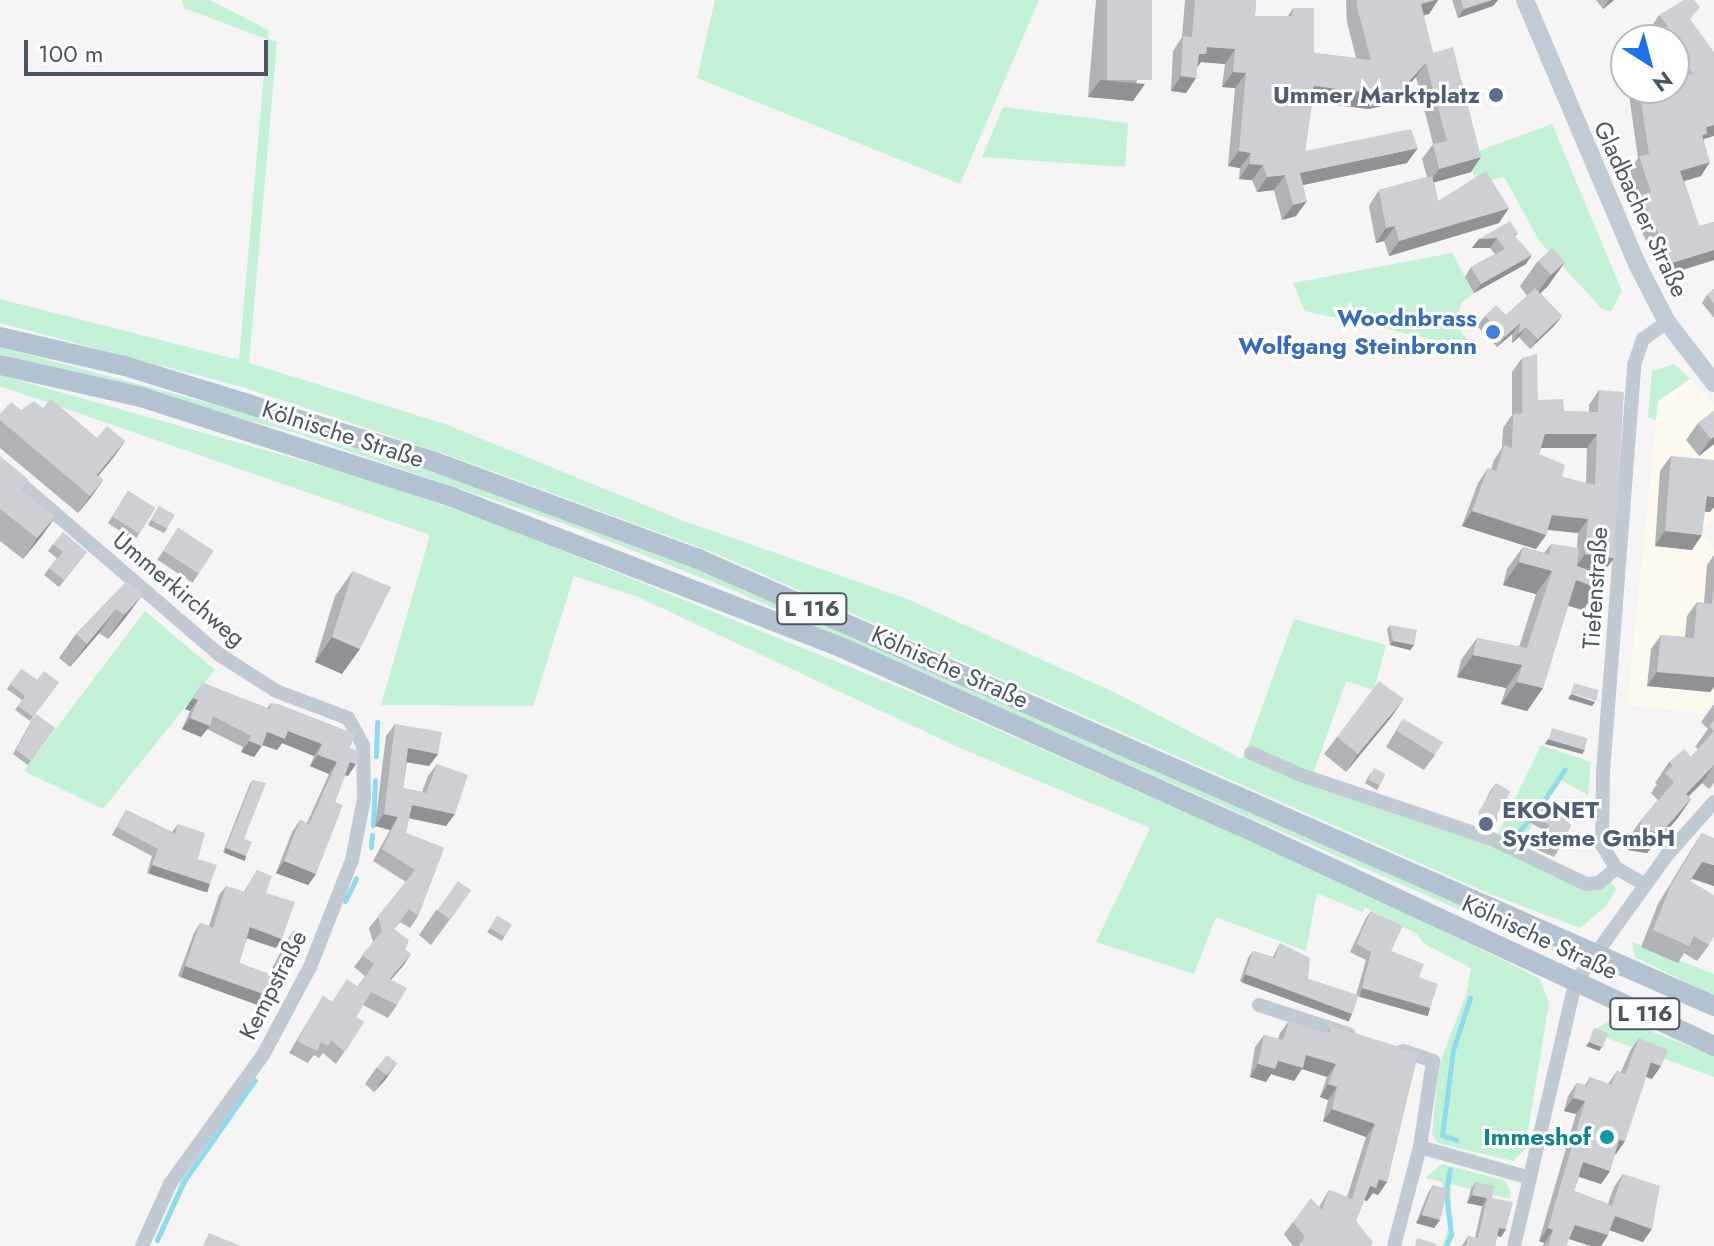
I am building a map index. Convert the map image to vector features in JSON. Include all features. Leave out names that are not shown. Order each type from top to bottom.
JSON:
[{"type":"main road","name":"Gladbacher Straße","points":[[1525,0],[1603,190],[1667,322],[1714,383]]},
{"type":"main road","name":"Kölnische Straße","points":[[0,337],[125,366],[432,461],[696,558],[1714,1006]]},
{"type":"main road","name":"Kölnische Straße","points":[[0,365],[141,397],[452,497],[836,645],[1239,825],[1714,1046]]},
{"type":"street","name":"Tiefenstraße","points":[[1616,868],[1602,845],[1603,772],[1634,365],[1643,339],[1667,322]]},
{"type":"street","name":"Ummerkirchweg","points":[[0,466],[220,655],[276,691],[348,718]]},
{"type":"street","name":"Kempstraße","points":[[142,1246],[170,1184],[263,1055],[337,903],[364,799],[363,745],[348,718]]},
{"type":"street","points":[[1251,753],[1301,775],[1492,839],[1586,884],[1599,883],[1616,868],[1644,884]]},
{"type":"street","points":[[1514,1246],[1575,983],[1644,884],[1714,802]]},
{"type":"street","points":[[1259,1005],[1361,1038]]},
{"type":"street","points":[[1390,1047],[1433,1061],[1420,1147],[1394,1246]]},
{"type":"street","points":[[1420,1147],[1530,1178]]},
{"type":"shaded area","points":[[1690,379],[1714,406],[1714,519],[1702,532],[1714,547],[1714,701],[1702,714],[1627,705],[1658,401]]},
{"type":"green space","points":[[182,0],[210,0],[268,30],[268,39],[277,42],[249,363],[445,424],[684,521],[907,599],[1118,694],[1242,759],[1244,756],[1493,845],[1575,885],[1595,891],[1610,882],[1616,889],[1607,905],[1580,928],[1483,891],[712,552],[445,454],[242,387],[0,323],[0,299],[239,360],[267,39],[184,8]]},
{"type":"green space","points":[[715,0],[1039,0],[960,184],[697,78]]},
{"type":"green space","points":[[1003,107],[1128,123],[1125,167],[982,157]]},
{"type":"green space","points":[[1552,124],[1622,291],[1611,311],[1602,309],[1540,242],[1504,177],[1477,184],[1467,155]]},
{"type":"green space","points":[[1452,253],[1474,293],[1461,303],[1456,326],[1476,349],[1305,311],[1293,283]]},
{"type":"green space","points":[[0,347],[290,425],[563,516],[737,584],[1558,948],[1555,952],[730,589],[568,525],[292,432],[0,354]]},
{"type":"green space","points":[[1674,364],[1690,379],[1658,401],[1656,420],[1648,417],[1652,371]]},
{"type":"green space","points":[[0,375],[370,480],[502,526],[914,693],[1326,874],[1519,968],[1540,979],[1549,1003],[1525,1149],[1513,1161],[1438,1143],[1432,1134],[1439,1065],[1466,995],[1471,968],[1423,943],[1417,934],[1365,907],[1362,912],[1317,893],[1306,951],[1216,917],[1194,974],[1096,942],[1150,828],[960,748],[638,597],[574,576],[533,706],[381,705],[430,535],[0,386]]},
{"type":"green space","points":[[145,611],[215,670],[103,809],[24,771]]},
{"type":"green space","points":[[1294,619],[1386,645],[1374,690],[1346,681],[1313,774],[1248,746]]},
{"type":"green space","points":[[1541,745],[1591,762],[1588,795],[1559,779],[1520,846],[1497,836]]},
{"type":"green space","points":[[1632,942],[1714,974],[1714,996],[1635,957]]},
{"type":"green space","points":[[1609,1021],[1645,1029],[1714,1056],[1714,1077],[1590,1032]]},
{"type":"green space","points":[[254,1077],[258,1080],[186,1183],[159,1243],[154,1241],[182,1179]]},
{"type":"green space","points":[[1442,1164],[1504,1180],[1511,1192],[1510,1199],[1451,1184],[1450,1246],[1442,1246],[1448,1229],[1442,1182],[1425,1178]]},
{"type":"building","points":[[1107,0],[1152,0],[1152,80],[1107,80]]},
{"type":"building","points":[[1195,0],[1256,0],[1255,16],[1292,16],[1293,8],[1314,8],[1314,53],[1371,60],[1357,0],[1435,0],[1421,4],[1433,53],[1453,47],[1481,157],[1439,169],[1433,144],[1447,141],[1426,63],[1402,89],[1379,94],[1314,86],[1305,151],[1411,129],[1418,148],[1300,173],[1307,201],[1293,205],[1285,175],[1267,177],[1263,165],[1249,164],[1251,153],[1239,151],[1246,73],[1233,72],[1235,49],[1207,47],[1206,54],[1199,54],[1196,78],[1181,76],[1183,36],[1192,37]]},
{"type":"building","points":[[1461,0],[1492,0],[1464,9]]},
{"type":"building","points":[[1684,0],[1694,0],[1700,7],[1690,19],[1714,52],[1714,125],[1706,127],[1707,134],[1702,135],[1710,162],[1680,171],[1699,226],[1714,222],[1714,250],[1672,263],[1641,195],[1651,192],[1639,156],[1649,154],[1641,104],[1690,104],[1690,74],[1693,74],[1690,69],[1690,24],[1666,24],[1659,15]]},
{"type":"building","points":[[1486,171],[1509,208],[1399,241],[1395,226],[1386,228],[1379,190],[1432,176],[1438,201]]},
{"type":"building","points":[[1510,221],[1518,233],[1513,234],[1532,255],[1481,284],[1471,267],[1505,249],[1497,238],[1479,239]]},
{"type":"building","points":[[1552,248],[1565,262],[1551,275],[1538,261]]},
{"type":"building","points":[[1535,288],[1562,316],[1538,339],[1526,327],[1519,333],[1520,323],[1505,337],[1485,316],[1496,305],[1506,315]]},
{"type":"building","points":[[1714,289],[1714,303],[1707,295]]},
{"type":"building","points":[[1537,354],[1538,400],[1563,399],[1564,411],[1598,412],[1599,390],[1624,392],[1614,558],[1585,554],[1588,519],[1552,515],[1546,535],[1472,511],[1488,468],[1496,471],[1504,445],[1512,448],[1513,414],[1522,413],[1522,358]],"holes":[[[1545,434],[1597,434],[1595,485],[1562,477],[1565,465],[1539,454]]]},
{"type":"building","points":[[51,399],[97,438],[107,426],[125,441],[97,475],[103,480],[90,496],[0,420],[0,414],[11,402],[21,410],[34,401],[43,408]]},
{"type":"building","points":[[1714,411],[1714,437],[1711,439],[1698,423]]},
{"type":"building","points":[[0,456],[29,480],[21,490],[56,516],[37,538],[0,509]]},
{"type":"building","points":[[1671,456],[1714,460],[1714,497],[1707,496],[1702,535],[1665,531]]},
{"type":"building","points":[[128,491],[155,508],[139,533],[112,516]]},
{"type":"building","points":[[159,506],[175,515],[167,529],[151,520]]},
{"type":"building","points":[[178,528],[213,551],[199,574],[163,551]]},
{"type":"building","points":[[63,532],[87,552],[64,580],[49,568],[63,552],[53,544]]},
{"type":"building","points":[[1551,544],[1579,548],[1577,566],[1603,575],[1599,588],[1576,580],[1543,688],[1517,682],[1522,665],[1473,655],[1477,638],[1527,648],[1552,571],[1519,562],[1523,547],[1549,555]]},
{"type":"building","points":[[353,571],[391,587],[360,649],[332,637]]},
{"type":"building","points":[[127,581],[143,594],[124,615],[116,609],[87,644],[76,634]]},
{"type":"building","points":[[1714,584],[1714,677],[1657,672],[1661,635],[1694,638],[1697,602],[1712,604]]},
{"type":"building","points":[[1390,625],[1417,630],[1414,645],[1393,641]]},
{"type":"building","points":[[21,669],[37,680],[44,671],[59,682],[33,717],[18,706],[25,696],[10,684]]},
{"type":"building","points":[[1379,681],[1404,699],[1358,754],[1337,737]]},
{"type":"building","points":[[203,683],[269,709],[271,703],[278,704],[355,734],[350,748],[361,752],[356,764],[350,762],[335,802],[343,805],[316,874],[284,861],[300,820],[309,824],[337,762],[318,755],[322,744],[288,731],[285,739],[267,732],[262,746],[249,741],[251,736],[213,716],[210,726],[190,718],[198,700],[193,698]]},
{"type":"building","points":[[1574,683],[1599,690],[1596,701],[1571,694]]},
{"type":"building","points":[[36,714],[55,728],[31,761],[16,750]]},
{"type":"building","points":[[1403,719],[1443,742],[1435,755],[1397,731]]},
{"type":"building","points":[[395,724],[442,732],[438,754],[408,748],[403,788],[426,793],[437,764],[468,775],[455,814],[412,805],[406,833],[444,848],[418,916],[409,909],[394,929],[409,940],[405,950],[411,954],[390,979],[407,988],[397,1005],[371,992],[356,1017],[364,1022],[345,1052],[331,1040],[328,1046],[321,1042],[317,1051],[297,1041],[323,996],[332,1002],[347,979],[358,987],[374,964],[362,955],[382,931],[378,916],[415,870],[382,849],[398,817],[384,814]]},
{"type":"building","points":[[1552,728],[1588,738],[1584,750],[1549,740]]},
{"type":"building","points":[[1714,731],[1714,765],[1686,794],[1691,799],[1661,833],[1642,830],[1641,820],[1674,782],[1665,773],[1673,766],[1669,762],[1684,749],[1691,757]]},
{"type":"building","points":[[1374,768],[1386,774],[1380,785],[1368,780]]},
{"type":"building","points":[[253,780],[266,783],[244,839],[252,842],[246,856],[226,848]]},
{"type":"building","points":[[1496,783],[1511,792],[1493,822],[1478,813]]},
{"type":"building","points":[[1530,800],[1554,814],[1559,805],[1570,811],[1565,820],[1572,824],[1558,851],[1540,842],[1549,825],[1524,810]]},
{"type":"building","points":[[126,810],[175,834],[178,824],[205,833],[198,859],[217,865],[210,884],[152,865],[158,849],[117,827]]},
{"type":"building","points":[[1702,833],[1714,838],[1714,865],[1702,862],[1690,881],[1714,895],[1714,936],[1709,945],[1694,936],[1689,946],[1653,930],[1670,887]]},
{"type":"building","points":[[257,870],[272,876],[266,893],[295,902],[282,939],[250,927],[239,963],[271,975],[294,930],[307,935],[275,998],[185,966],[200,923],[213,928],[226,886],[245,892]]},
{"type":"building","points":[[458,881],[471,890],[450,920],[437,910]]},
{"type":"building","points":[[1371,911],[1403,926],[1391,951],[1424,964],[1419,977],[1438,984],[1430,1008],[1362,988],[1371,952],[1356,944]]},
{"type":"building","points":[[497,916],[512,925],[504,937],[490,928]]},
{"type":"building","points":[[1280,943],[1310,958],[1308,979],[1358,995],[1352,1014],[1245,974],[1253,951],[1275,958]]},
{"type":"building","points":[[1289,1021],[1329,1033],[1331,1026],[1418,1053],[1387,1182],[1379,1179],[1376,1188],[1370,1186],[1356,1221],[1373,1242],[1371,1246],[1298,1246],[1305,1237],[1293,1222],[1311,1198],[1322,1210],[1329,1190],[1352,1199],[1375,1124],[1332,1109],[1337,1087],[1328,1084],[1336,1064],[1306,1055],[1303,1068],[1278,1061],[1275,1069],[1258,1064],[1264,1035],[1283,1040]]},
{"type":"building","points":[[1594,1028],[1608,1033],[1603,1047],[1589,1042]]},
{"type":"building","points":[[1639,1038],[1668,1050],[1661,1066],[1651,1062],[1625,1141],[1619,1140],[1610,1171],[1583,1162],[1574,1191],[1612,1206],[1623,1174],[1660,1186],[1652,1229],[1615,1216],[1608,1235],[1575,1225],[1566,1246],[1548,1246],[1553,1230],[1548,1228],[1585,1101],[1573,1098],[1577,1083],[1587,1086],[1590,1077],[1611,1085],[1617,1071],[1625,1074]]},
{"type":"building","points":[[387,1055],[397,1063],[387,1076],[377,1067]]},
{"type":"building","points":[[1476,1182],[1494,1186],[1492,1198],[1513,1202],[1506,1229],[1499,1228],[1495,1246],[1466,1246],[1468,1236],[1478,1238],[1487,1198],[1472,1195]]},
{"type":"building","points":[[1433,1185],[1448,1189],[1440,1220],[1422,1215]]},
{"type":"building","points":[[209,1233],[241,1246],[203,1246]]},
{"type":"building","points":[[1417,1238],[1437,1244],[1415,1246]]},
{"type":"waterway","points":[[376,756],[377,722]]},
{"type":"waterway","points":[[1537,811],[1565,769]]},
{"type":"waterway","points":[[373,825],[375,780]]},
{"type":"waterway","points":[[1513,839],[1530,818]]},
{"type":"waterway","points":[[371,847],[372,835]]},
{"type":"waterway","points":[[345,901],[356,878]]},
{"type":"waterway","points":[[1456,1140],[1442,1135],[1453,1050],[1470,998]]},
{"type":"waterway","points":[[157,1240],[184,1181],[255,1080]]},
{"type":"waterway","points":[[1446,1246],[1451,1234],[1446,1191],[1450,1169]]},
{"type":"place","name":"Ummer Marktplatz","points":[[1496,95]]},
{"type":"place","name":"Woodnbrass Wolfgang Steinbronn","points":[[1493,332]]},
{"type":"place","name":"EKONET Systeme GmbH","points":[[1486,824]]},
{"type":"place","name":"Immeshof","points":[[1607,1137]]}]
